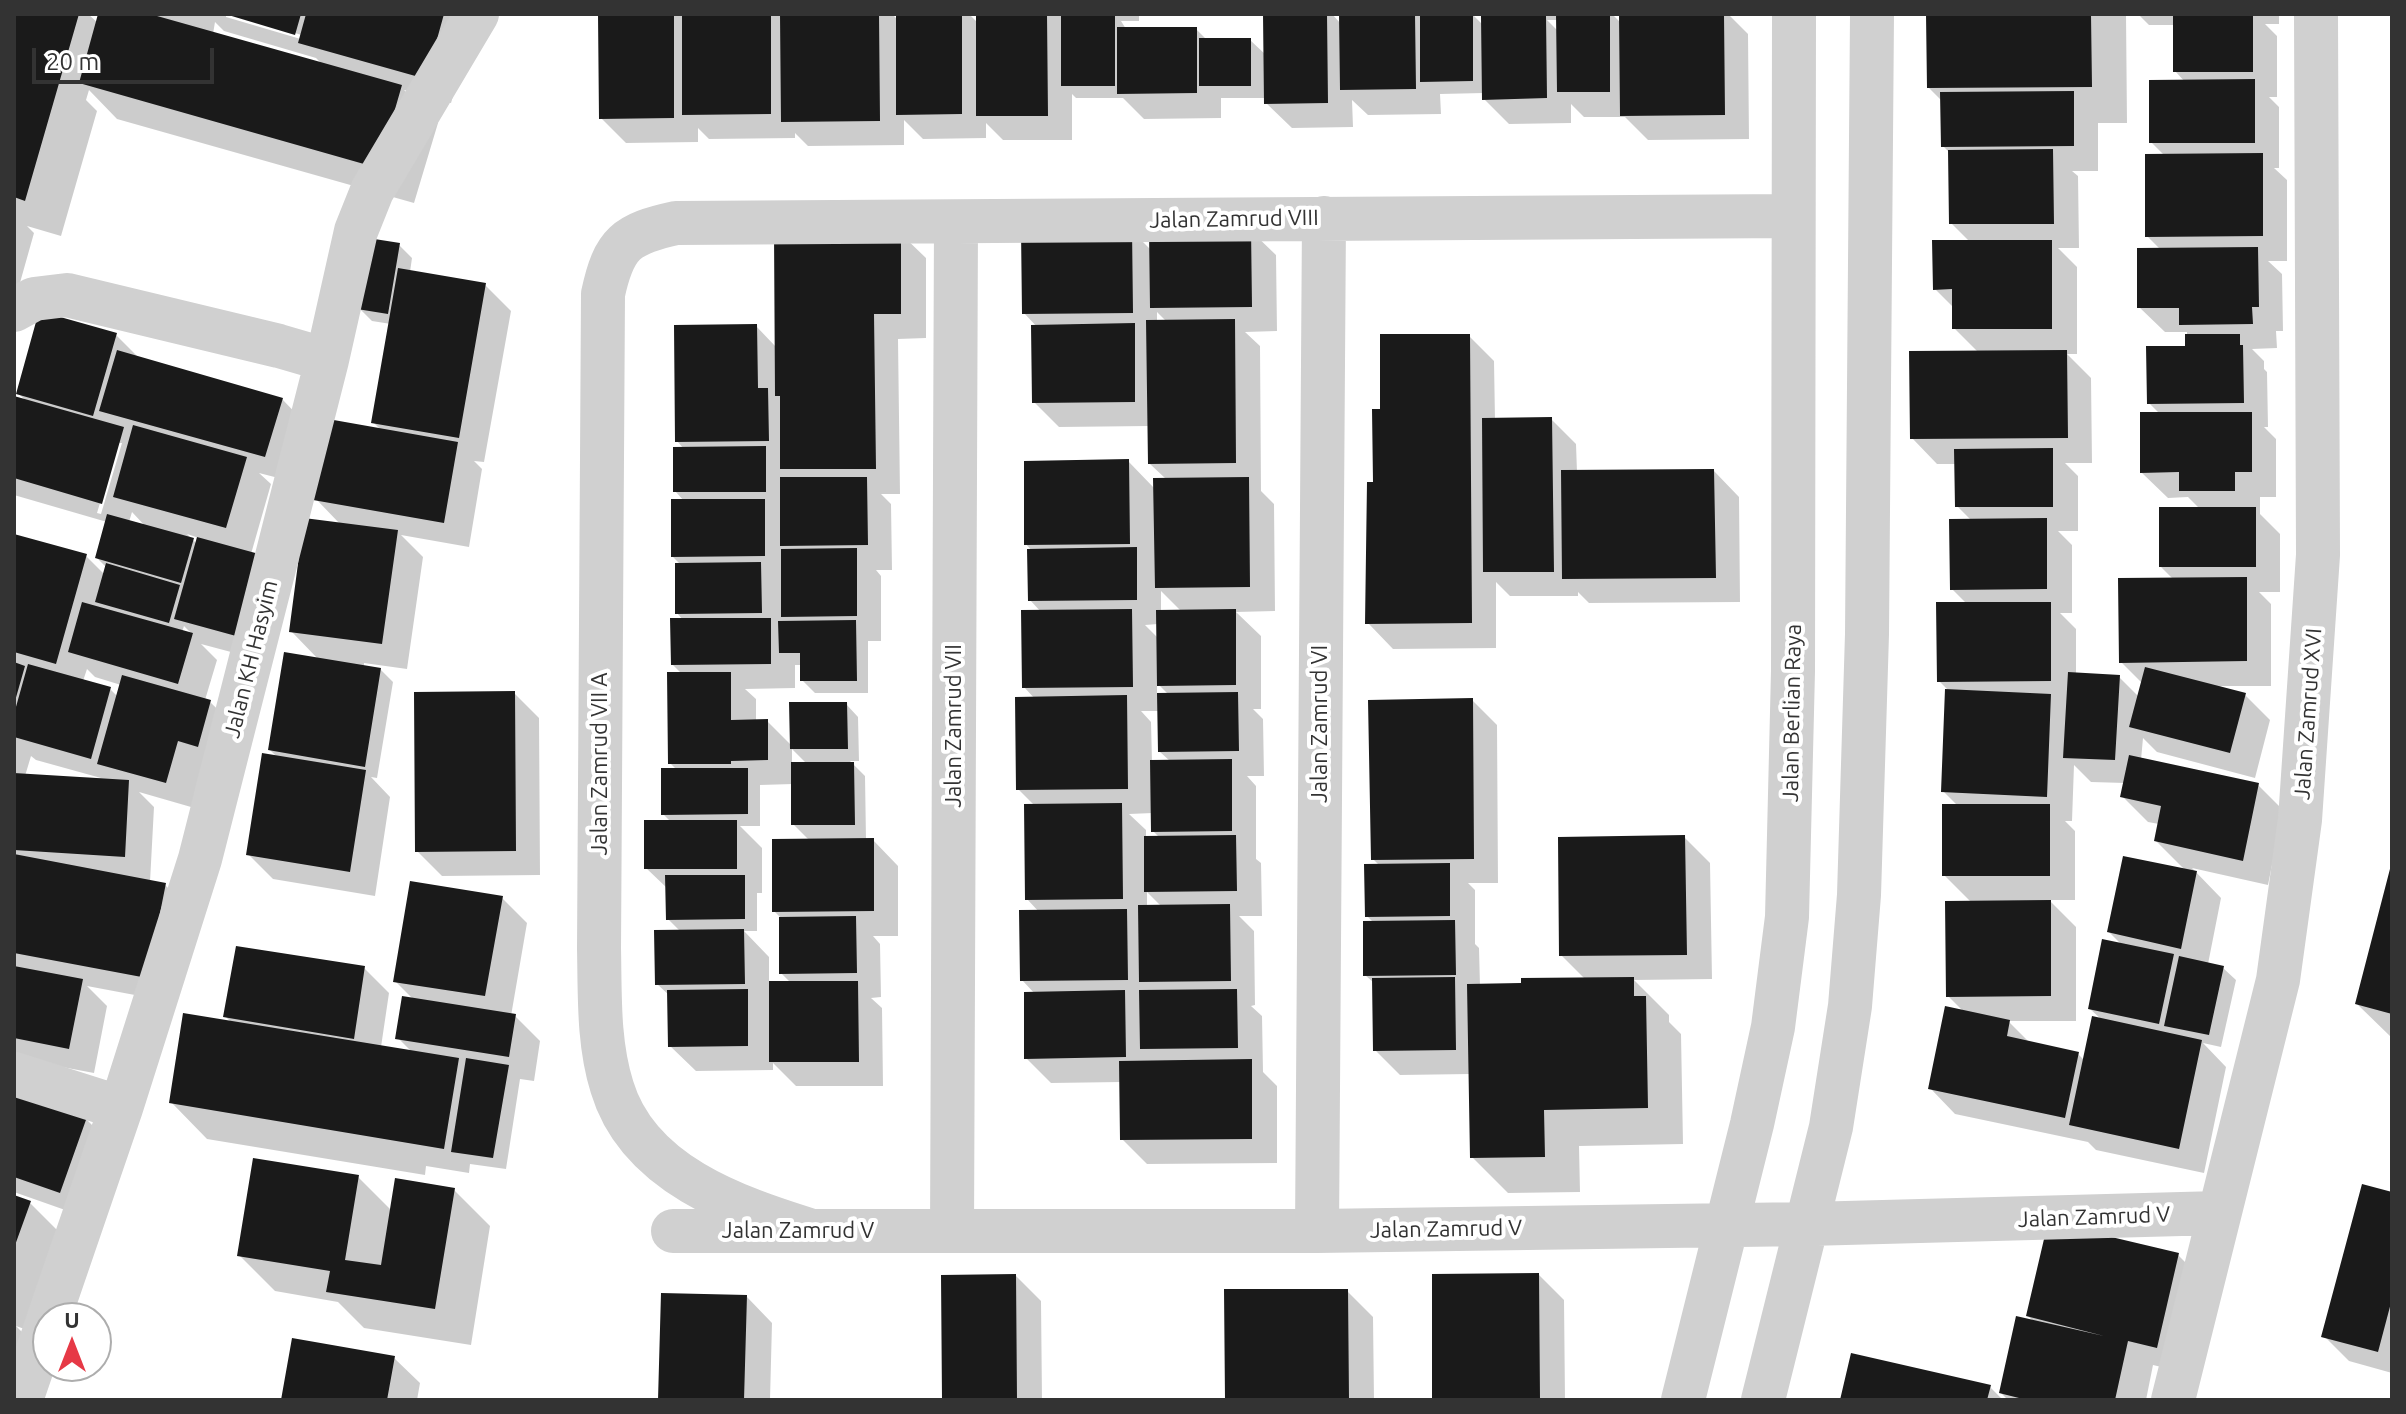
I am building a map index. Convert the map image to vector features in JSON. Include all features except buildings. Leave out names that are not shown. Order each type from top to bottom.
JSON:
[{"type":"street","name":"Jalan KH Hasyim","points":[[54,1302],[121,1108],[200,859],[327,360],[356,231],[372,191],[477,14]]},
{"type":"street","name":"Jalan Berlian Raya","points":[[1683,1400],[1773,1027],[1787,917],[1793,671],[1794,14]]},
{"type":"street","points":[[1763,1400],[1831,1127],[1850,1006],[1859,895],[1867,634],[1872,14]]},
{"type":"street","name":"Jalan Zamrud XVI","points":[[2173,1400],[2278,980],[2300,820],[2318,555],[2316,14]]},
{"type":"street","name":"Jalan Zamrud VIII","points":[[676,223],[1793,216]]},
{"type":"street","name":"Jalan Zamrud VI","points":[[1317,1231],[1324,218]]},
{"type":"street","name":"Jalan Zamrud VII","points":[[952,1231],[956,222]]},
{"type":"street","name":"Jalan Zamrud VII A","points":[[676,223],[644,230],[623,244],[610,263],[603,294],[599,948],[603,1043],[612,1089],[634,1134],[663,1162],[702,1189],[757,1213],[812,1231]]},
{"type":"street","points":[[14,310],[34,299],[67,295],[327,360]]},
{"type":"street","points":[[14,1074],[121,1108]]},
{"type":"street","name":"Jalan Zamrud V","points":[[673,1231],[1317,1231],[1727,1226],[2219,1213]]},
{"type":"street","name":"Jalan KH Hasyim","points":[[21,1400],[32,1367]]}]
